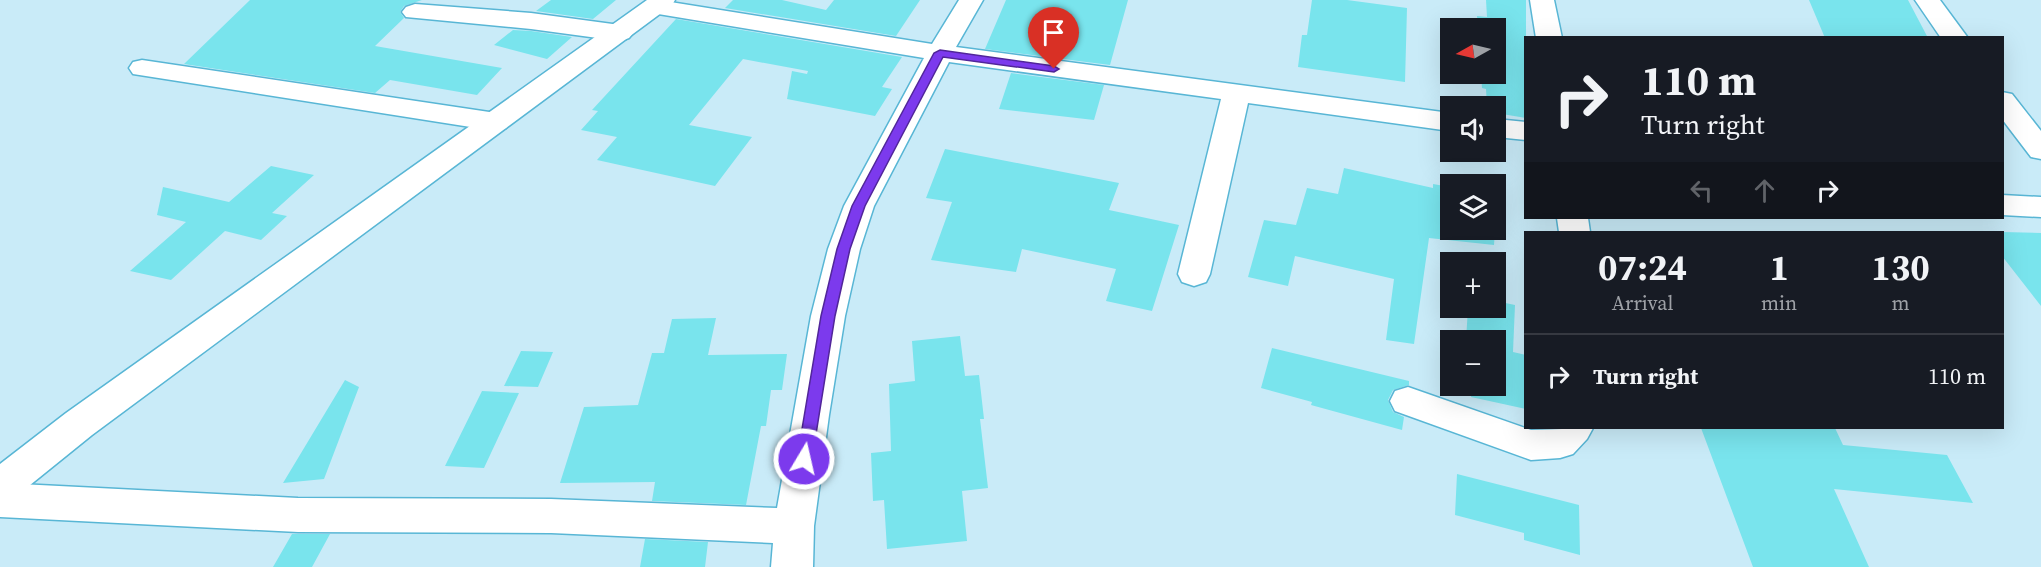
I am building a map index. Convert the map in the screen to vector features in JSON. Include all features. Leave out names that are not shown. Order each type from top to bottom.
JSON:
[{"type":"street","points":[[792,567],[794,526],[828,316],[843,249],[859,206],[940,53],[971,0]]},
{"type":"street","points":[[1542,0],[1549,36]]},
{"type":"street","points":[[1927,0],[1954,36]]},
{"type":"street","points":[[0,486],[79,424],[659,3],[940,53],[1440,121]]},
{"type":"street","points":[[415,12],[531,21],[620,33]]},
{"type":"street","points":[[142,68],[496,122]]},
{"type":"street","points":[[1194,274],[1236,94]]},
{"type":"street","points":[[2004,103],[2041,150]]},
{"type":"street","points":[[1506,129],[1524,131]]},
{"type":"street","points":[[2004,205],[2041,207]]},
{"type":"street","points":[[1408,401],[1530,445],[1560,443],[1573,429]]},
{"type":"street","points":[[0,500],[165,510],[287,514],[551,516],[794,526]]},
{"type":"building","points":[[250,0],[422,0],[404,6],[400,12],[404,18],[375,46],[502,68],[477,95],[390,80],[375,93],[184,64]]},
{"type":"building","points":[[551,0],[616,0],[593,19],[536,11]]},
{"type":"building","points":[[733,0],[782,0],[826,10],[834,0],[920,0],[896,36],[725,8]]},
{"type":"building","points":[[1006,0],[1128,0],[1110,65],[985,49]]},
{"type":"building","points":[[1312,0],[1347,0],[1407,8],[1405,82],[1298,67],[1302,35],[1307,35]]},
{"type":"building","points":[[1486,0],[1526,0],[1524,118],[1506,115],[1506,96],[1486,96],[1486,89],[1482,88],[1482,84],[1506,84],[1506,18],[1477,18],[1477,16],[1487,17]]},
{"type":"building","points":[[1809,0],[1908,0],[1927,36],[1824,36]]},
{"type":"building","points":[[676,19],[902,57],[882,87],[892,89],[875,116],[787,99],[792,71],[807,74],[808,71],[743,59],[689,125],[752,137],[715,186],[597,160],[617,137],[581,130],[598,111],[592,110]]},
{"type":"building","points":[[513,30],[572,37],[547,59],[494,45]]},
{"type":"building","points":[[1011,73],[1104,85],[1094,120],[999,109]]},
{"type":"building","points":[[945,149],[1119,183],[1109,210],[1179,225],[1152,311],[1106,301],[1116,269],[1022,249],[1016,272],[931,260],[952,202],[926,198]]},
{"type":"building","points":[[271,166],[314,175],[272,213],[287,216],[261,240],[225,231],[171,280],[130,271],[186,222],[157,215],[163,187],[229,202]]},
{"type":"building","points":[[1344,168],[1433,188],[1433,184],[1440,185],[1440,239],[1429,238],[1414,344],[1386,340],[1394,279],[1295,256],[1288,286],[1248,277],[1264,220],[1296,225],[1307,188],[1338,194]]},
{"type":"building","points":[[2004,232],[2041,233],[2041,306],[2004,259]]},
{"type":"building","points":[[1448,240],[1494,240],[1494,245]]},
{"type":"building","points":[[1506,303],[1515,305],[1513,352],[1524,355],[1524,409],[1471,397],[1506,396],[1506,330],[1467,330],[1467,318],[1506,318]]},
{"type":"building","points":[[716,318],[708,355],[787,354],[782,390],[771,390],[766,426],[761,426],[746,505],[652,501],[655,482],[560,483],[584,407],[638,405],[652,353],[664,353],[672,319]]},
{"type":"building","points":[[960,336],[965,376],[979,375],[984,419],[980,419],[988,488],[962,491],[967,541],[887,549],[884,500],[873,501],[871,453],[891,451],[889,384],[915,381],[912,341]]},
{"type":"building","points":[[1272,348],[1409,381],[1409,385],[1393,390],[1388,400],[1393,412],[1404,417],[1402,430],[1311,405],[1312,402],[1261,388]]},
{"type":"building","points":[[521,351],[553,352],[538,387],[504,386]]},
{"type":"building","points":[[345,380],[359,387],[324,479],[283,483]]},
{"type":"building","points":[[482,391],[519,393],[484,468],[445,466]]},
{"type":"building","points":[[1701,429],[1835,429],[1843,445],[1947,455],[1973,503],[1834,489],[1869,567],[1753,567]]},
{"type":"building","points":[[1457,474],[1579,505],[1580,555],[1524,540],[1524,533],[1455,515]]},
{"type":"building","points":[[292,534],[330,534],[312,567],[273,567]]},
{"type":"building","points":[[645,539],[708,542],[705,567],[640,567]]},
{"type":"route","points":[[804,459],[828,316],[843,249],[859,206],[940,53],[1054,69]]}]
